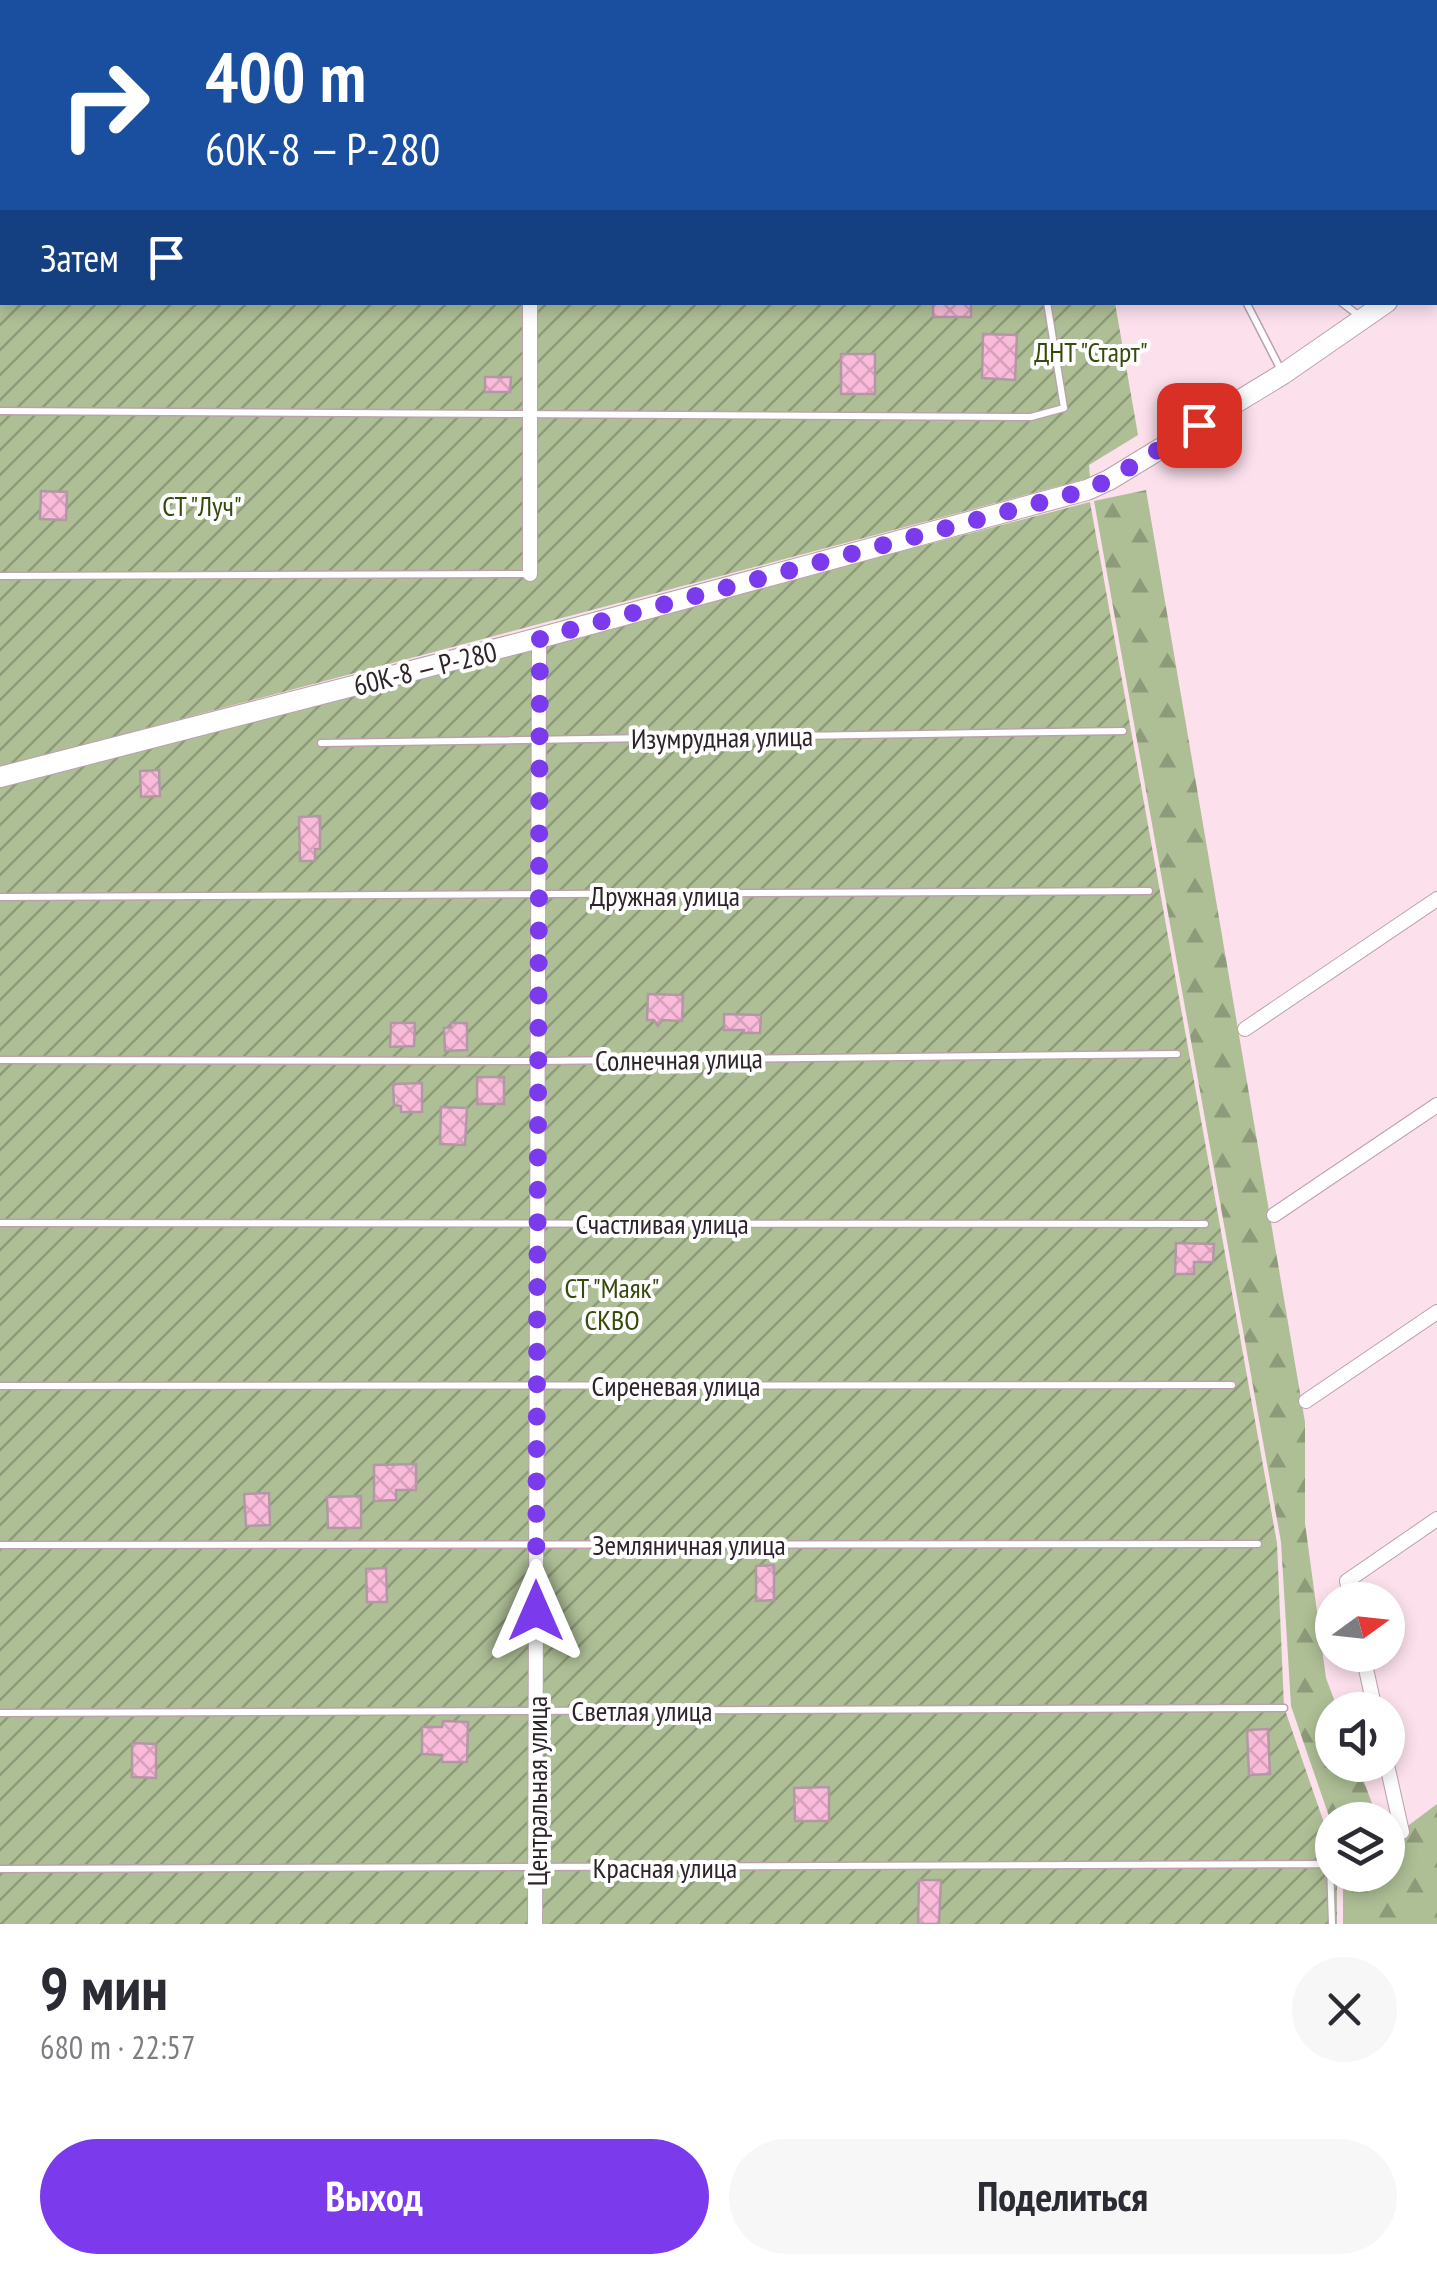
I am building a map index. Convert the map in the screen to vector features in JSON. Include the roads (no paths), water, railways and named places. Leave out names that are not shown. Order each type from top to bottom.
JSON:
[{"type":"street","points":[[530,305],[530,574]]},
{"type":"street","name":"60К-8 — Р-280","points":[[0,776],[540,638],[1087,490],[1284,374],[1382,305]]},
{"type":"street","name":"Центральная улица","points":[[535,1924],[540,638]]},
{"type":"street","points":[[1245,1028],[1437,899]]},
{"type":"street","points":[[1274,1215],[1437,1104]]},
{"type":"street","points":[[1306,1401],[1437,1312]]},
{"type":"street","points":[[1347,1582],[1437,1519]]},
{"type":"lane","points":[[0,411],[1031,416],[1064,408],[1047,305]]},
{"type":"lane","points":[[1248,305],[1284,374]]},
{"type":"lane","points":[[1345,305],[1363,319]]},
{"type":"lane","points":[[0,576],[530,574]]},
{"type":"lane","name":"Изумрудная улица","points":[[321,743],[1122,732]]},
{"type":"lane","name":"Дружная улица","points":[[0,897],[1149,891]]},
{"type":"lane","name":"Солнечная улица","points":[[0,1060],[538,1061],[1177,1054]]},
{"type":"lane","name":"Счастливая улица","points":[[0,1223],[1205,1224]]},
{"type":"lane","name":"Сиреневая улица","points":[[0,1386],[1232,1384]]},
{"type":"lane","name":"Земляничная улица","points":[[0,1545],[1258,1544]]},
{"type":"lane","name":"Светлая улица","points":[[0,1713],[1284,1708]]},
{"type":"lane","name":"Красная улица","points":[[0,1869],[1315,1864]]},
{"type":"lane","points":[[1331,1892],[1332,1924]]},
{"type":"park label","name":"ДНТ \"Старт\"","points":[[1091,351]]},
{"type":"park label","name":"СТ \"Луч\"","points":[[202,505]]},
{"type":"park label","name":"СТ \"Маяк\" СКВО","points":[[612,1303]]}]
